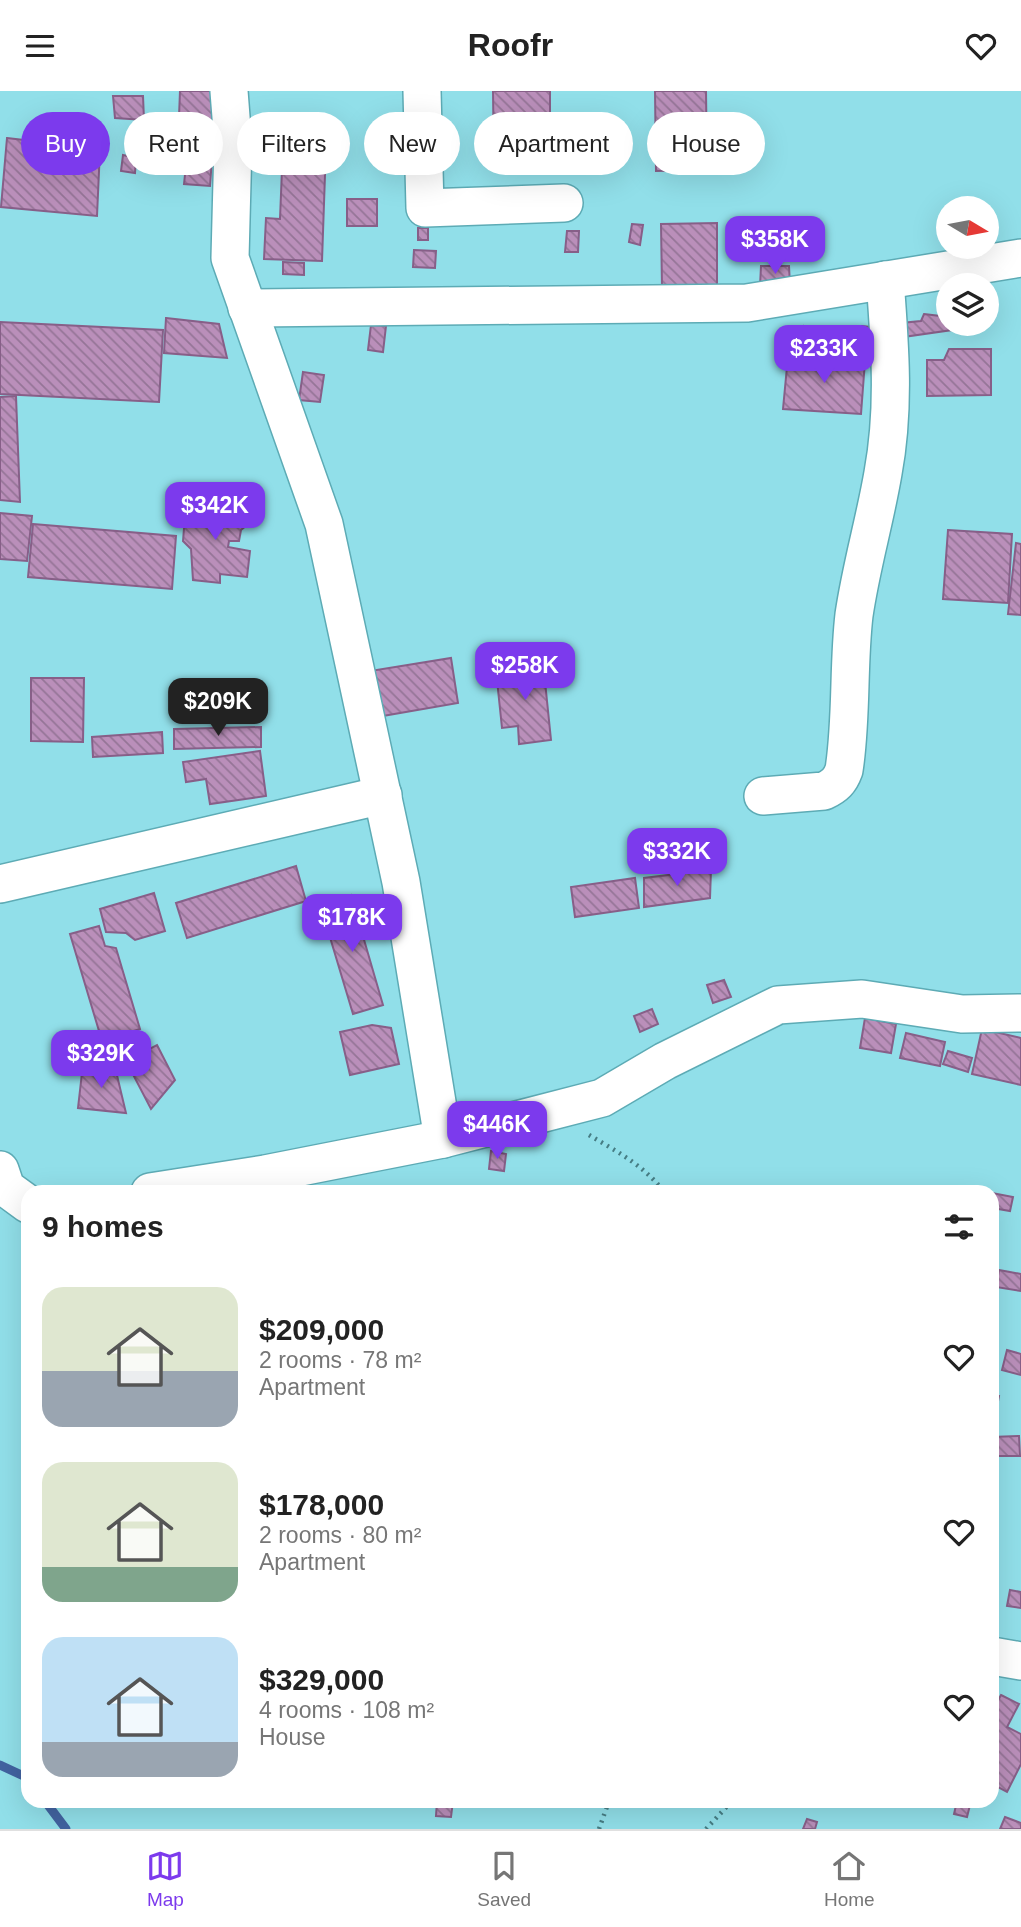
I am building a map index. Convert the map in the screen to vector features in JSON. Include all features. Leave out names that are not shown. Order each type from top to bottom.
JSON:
[{"type":"street","points":[[229,91],[233,143],[230,258],[324,524],[401,881],[443,1139]]},
{"type":"street","points":[[422,91],[425,208],[564,204]]},
{"type":"street","points":[[247,308],[747,303],[1021,258]]},
{"type":"street","points":[[763,796],[824,791],[833,787],[845,770],[854,615],[887,442],[891,380],[885,280]]},
{"type":"street","points":[[0,884],[383,795]]},
{"type":"street","points":[[195,1185],[443,1139],[602,1098],[665,1061],[778,1005],[862,999],[962,1014],[1021,1013]]},
{"type":"street","points":[[0,1170],[6,1188],[21,1200]]},
{"type":"street","points":[[999,1657],[1021,1661]]},
{"type":"path","points":[[549,1112],[628,1158],[659,1185]]},
{"type":"path","points":[[598,1829],[606,1808]]},
{"type":"path","points":[[706,1829],[726,1808]]},
{"type":"building","points":[[180,91],[213,91],[212,112],[179,112]]},
{"type":"building","points":[[493,91],[550,91],[550,112],[493,112]]},
{"type":"building","points":[[655,91],[706,91],[706,112],[655,112]]},
{"type":"building","points":[[113,96],[143,96],[144,112],[124,112],[124,119],[115,118]]},
{"type":"building","points":[[7,138],[21,140],[21,175],[99,175],[97,216],[1,207]]},
{"type":"building","points":[[123,155],[124,171],[121,171]]},
{"type":"building","points":[[185,175],[211,175],[210,186],[184,184]]},
{"type":"building","points":[[282,175],[325,175],[322,261],[264,259],[266,218],[280,219]]},
{"type":"building","points":[[347,199],[377,199],[377,226],[347,226]]},
{"type":"building","points":[[717,223],[717,286],[662,287],[661,224]]},
{"type":"building","points":[[632,224],[643,225],[640,245],[629,242]]},
{"type":"building","points":[[418,228],[428,228],[428,240],[418,240]]},
{"type":"building","points":[[567,231],[579,231],[578,252],[565,252]]},
{"type":"building","points":[[414,250],[436,251],[435,268],[413,267]]},
{"type":"building","points":[[283,262],[304,263],[304,275],[283,274]]},
{"type":"building","points":[[761,266],[789,266],[790,285],[760,286]]},
{"type":"building","points":[[924,314],[936,316],[936,332],[903,337],[901,323],[921,321]]},
{"type":"building","points":[[166,318],[219,324],[227,358],[164,353]]},
{"type":"building","points":[[0,322],[163,330],[159,402],[0,394]]},
{"type":"building","points":[[371,325],[386,326],[383,352],[368,350]]},
{"type":"building","points":[[804,326],[825,330],[821,347],[801,343]]},
{"type":"building","points":[[862,326],[879,328],[877,352],[860,351]]},
{"type":"building","points":[[949,349],[991,349],[991,395],[927,396],[927,360],[944,360]]},
{"type":"building","points":[[788,356],[865,361],[861,414],[783,409]]},
{"type":"building","points":[[303,372],[324,375],[320,402],[299,400]]},
{"type":"building","points":[[16,396],[20,502],[0,500],[0,397]]},
{"type":"building","points":[[186,503],[208,507],[208,512],[222,513],[227,505],[243,508],[247,514],[247,525],[241,530],[239,541],[229,541],[228,547],[250,551],[247,577],[220,574],[220,583],[193,580],[191,549],[183,541]]},
{"type":"building","points":[[0,513],[32,516],[27,561],[0,559]]},
{"type":"building","points":[[33,524],[176,536],[172,589],[28,577]]},
{"type":"building","points":[[948,530],[1012,534],[1008,603],[943,599]]},
{"type":"building","points":[[1016,543],[1021,544],[1021,615],[1008,614]]},
{"type":"building","points":[[451,658],[458,703],[371,718],[364,672]]},
{"type":"building","points":[[543,662],[551,740],[519,744],[518,726],[502,728],[497,680],[510,679],[508,665]]},
{"type":"building","points":[[31,678],[84,678],[83,742],[31,741]]},
{"type":"building","points":[[261,727],[261,747],[174,749],[174,729]]},
{"type":"building","points":[[162,732],[163,753],[93,757],[92,737]]},
{"type":"building","points":[[260,751],[266,796],[210,804],[206,779],[186,782],[183,762]]},
{"type":"building","points":[[296,866],[306,901],[187,938],[176,903]]},
{"type":"building","points":[[711,870],[710,898],[644,907],[644,878]]},
{"type":"building","points":[[635,878],[639,908],[575,917],[571,887]]},
{"type":"building","points":[[154,893],[165,931],[135,940],[126,933],[106,932],[100,909]]},
{"type":"building","points":[[351,895],[383,1005],[353,1014],[320,904]]},
{"type":"building","points":[[99,926],[105,946],[116,948],[140,1029],[102,1041],[70,934]]},
{"type":"building","points":[[724,980],[731,997],[713,1003],[707,985]]},
{"type":"building","points":[[652,1009],[658,1024],[640,1032],[634,1016]]},
{"type":"building","points":[[865,1018],[896,1024],[891,1053],[860,1048]]},
{"type":"building","points":[[372,1025],[391,1028],[399,1064],[350,1075],[340,1032]]},
{"type":"building","points":[[982,1029],[1021,1038],[1021,1085],[972,1074]]},
{"type":"building","points":[[906,1033],[945,1042],[940,1066],[900,1058]]},
{"type":"building","points":[[157,1045],[175,1080],[151,1109],[126,1061]]},
{"type":"building","points":[[948,1051],[972,1058],[968,1072],[943,1064]]},
{"type":"building","points":[[83,1064],[115,1067],[126,1113],[78,1108]]},
{"type":"building","points":[[491,1151],[506,1154],[504,1171],[489,1169]]},
{"type":"building","points":[[999,1194],[1013,1197],[1010,1211],[999,1209]]},
{"type":"building","points":[[999,1270],[1021,1274],[1021,1291],[999,1287]]},
{"type":"building","points":[[1007,1350],[1021,1354],[1021,1375],[1002,1370]]},
{"type":"building","points":[[1019,1436],[1020,1456],[999,1456],[999,1437]]},
{"type":"building","points":[[1010,1590],[1021,1592],[1021,1608],[1007,1606]]},
{"type":"building","points":[[1001,1695],[1019,1704],[1007,1727],[1021,1734],[1021,1764],[1007,1792],[999,1788]]},
{"type":"building","points":[[437,1808],[452,1808],[451,1817],[436,1816]]},
{"type":"building","points":[[955,1808],[969,1808],[967,1817],[954,1814]]},
{"type":"building","points":[[1005,1817],[1021,1823],[1021,1829],[1000,1829]]},
{"type":"building","points":[[807,1819],[817,1822],[815,1829],[803,1829]]},
{"type":"waterway","points":[[0,1765],[21,1775]]},
{"type":"waterway","points":[[50,1808],[66,1829]]}]
